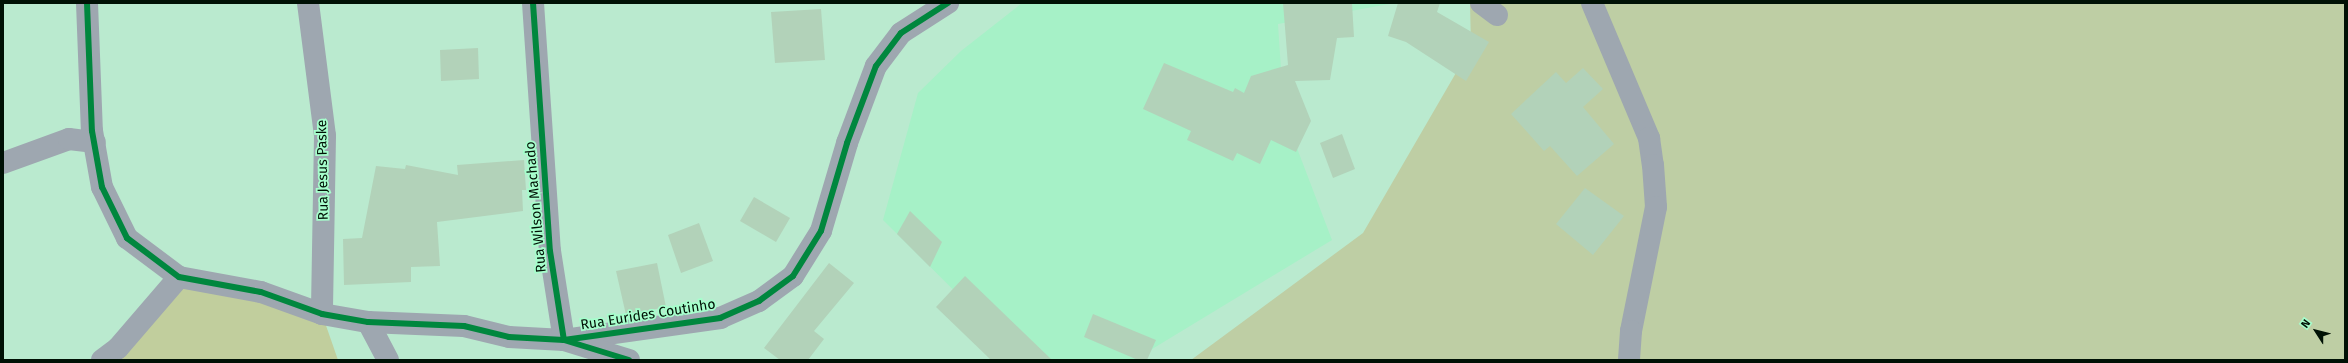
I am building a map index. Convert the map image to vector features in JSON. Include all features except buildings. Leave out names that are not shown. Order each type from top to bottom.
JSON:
[{"type":"street","points":[[87,3],[95,142],[102,187],[127,238],[179,277],[118,348],[102,360]]},
{"type":"street","name":"Rua Jesus Paske","points":[[308,3],[325,136],[322,314]]},
{"type":"street","name":"Rua Wilson Machado","points":[[533,3],[550,251],[564,340]]},
{"type":"street","name":"Rua Eurides Coutinho","points":[[179,277],[261,292],[322,314],[368,322],[464,326],[509,337],[564,340],[720,318],[759,301],[793,276],[821,231],[847,142],[876,66],[901,33],[948,3]]},
{"type":"street","points":[[1592,3],[1649,138],[1653,165],[1656,207],[1631,331],[1629,360]]},
{"type":"street","points":[[3,163],[69,139],[95,142]]},
{"type":"street","points":[[368,322],[388,360]]},
{"type":"street","points":[[564,340],[629,360]]},
{"type":"shaded area","points":[[1022,3],[1395,3],[1278,24],[1284,114],[1332,240],[1134,360],[1024,360],[883,220],[918,93],[961,51]]},
{"type":"shaded area","points":[[1470,3],[2345,3],[2345,360],[1191,360],[1363,233],[1471,47]]},
{"type":"shaded area","points":[[179,277],[322,314],[338,360],[114,360]]},
{"type":"cycle path","points":[[87,3],[92,131],[102,187],[127,238],[179,277],[261,292],[322,314],[368,322],[464,326],[509,337],[564,340],[720,318],[759,301],[793,276],[821,231],[847,143],[876,66],[901,33],[948,3]]},
{"type":"cycle path","points":[[533,3],[550,251],[564,340],[629,360]]}]
